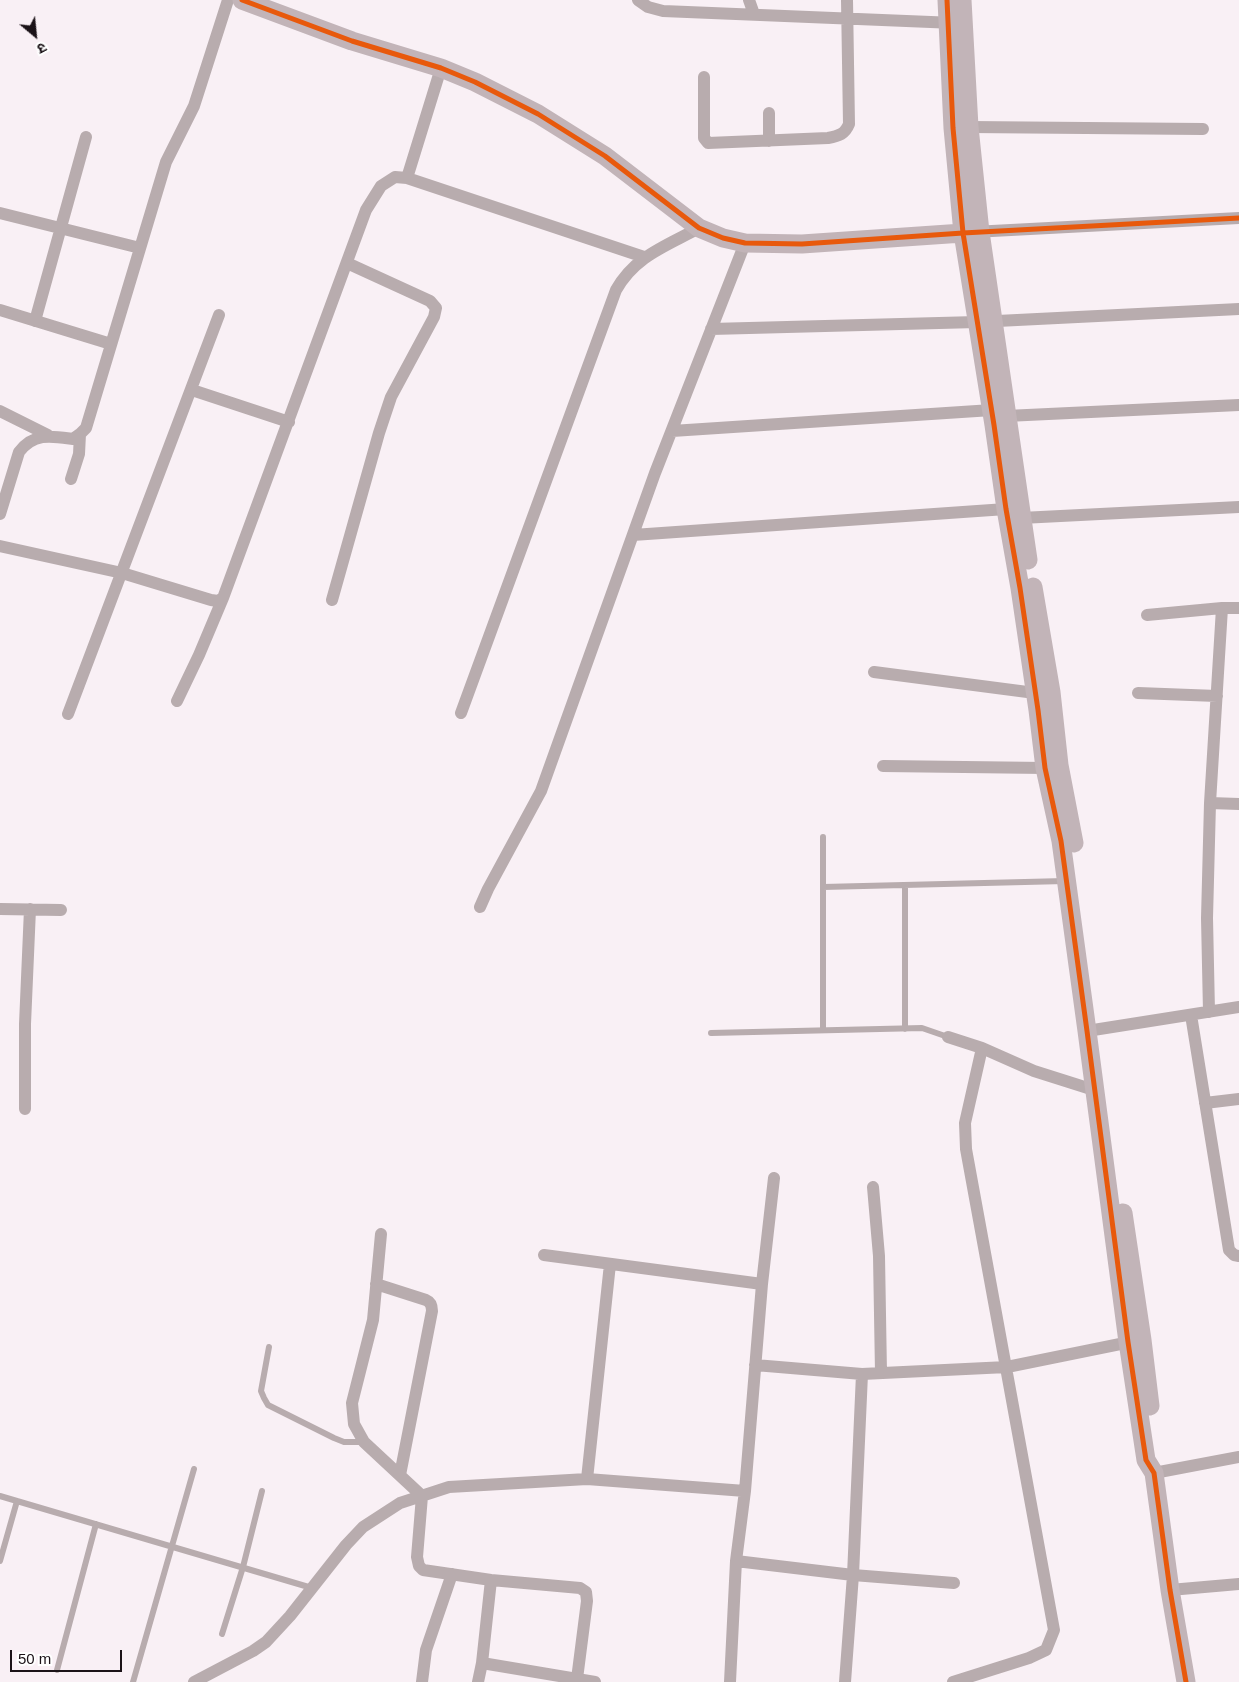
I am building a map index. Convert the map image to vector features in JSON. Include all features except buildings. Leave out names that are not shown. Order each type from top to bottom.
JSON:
[{"type":"street","points":[[0,411],[48,435],[73,439],[86,428],[166,162],[194,106],[228,0]]},
{"type":"street","points":[[242,0],[352,41],[441,68],[475,82],[555,125],[605,156],[699,228],[723,238],[745,243],[802,244],[971,232],[1239,218]]},
{"type":"street","points":[[638,0],[648,7],[663,11],[955,23]]},
{"type":"street","points":[[749,0],[754,14]]},
{"type":"street","points":[[704,77],[704,138],[708,143],[828,138],[846,132],[849,124],[847,0]]},
{"type":"street","points":[[947,0],[955,23],[969,127],[971,232]]},
{"type":"street","points":[[962,0],[955,23],[953,128],[986,322],[1013,514],[1020,588],[1045,768],[1060,841],[1121,1200],[1146,1460],[1154,1473],[1170,1590],[1186,1682]]},
{"type":"street","points":[[407,178],[441,68]]},
{"type":"street","points":[[769,113],[769,141]]},
{"type":"street","points":[[969,127],[1203,129]]},
{"type":"street","points":[[36,321],[86,137]]},
{"type":"street","points":[[177,701],[223,598],[366,210],[381,186],[395,177],[407,178],[644,257]]},
{"type":"street","points":[[0,212],[140,248]]},
{"type":"street","points":[[461,713],[616,290],[624,276],[644,257],[699,228]]},
{"type":"street","points":[[480,907],[541,791],[633,535],[745,243]]},
{"type":"street","points":[[332,600],[391,397],[434,317],[436,308],[430,301],[347,263]]},
{"type":"street","points":[[711,329],[986,322],[1239,309]]},
{"type":"street","points":[[0,310],[111,344]]},
{"type":"street","points":[[68,714],[220,315]]},
{"type":"street","points":[[192,390],[289,422]]},
{"type":"street","points":[[672,432],[999,413],[1239,405]]},
{"type":"street","points":[[71,479],[80,454],[80,434]]},
{"type":"street","points":[[0,514],[19,452],[30,441],[48,435]]},
{"type":"street","points":[[633,535],[1013,514],[1239,507]]},
{"type":"street","points":[[1013,514],[1051,692],[1059,765],[1073,839],[1093,1030],[1094,1090],[1135,1341]]},
{"type":"street","points":[[0,546],[122,573],[211,600],[218,601],[223,598]]},
{"type":"street","points":[[1209,1012],[1206,918],[1210,803],[1222,608]]},
{"type":"street","points":[[1147,615],[1239,608]]},
{"type":"street","points":[[874,672],[1035,693]]},
{"type":"street","points":[[1138,693],[1217,696]]},
{"type":"street","points":[[883,766],[1045,768]]},
{"type":"street","points":[[1210,803],[1239,804]]},
{"type":"street","points":[[0,908],[61,910]]},
{"type":"street","points":[[25,1109],[25,1024],[30,909]]},
{"type":"street","points":[[1093,1030],[1239,1008]]},
{"type":"street","points":[[1190,1015],[1229,1250],[1234,1255],[1239,1256]]},
{"type":"street","points":[[948,1037],[982,1048],[1034,1071],[1094,1090]]},
{"type":"street","points":[[953,1682],[1029,1658],[1046,1650],[1054,1630],[966,1149],[965,1123],[982,1048]]},
{"type":"street","points":[[1205,1103],[1239,1099]]},
{"type":"street","points":[[730,1682],[736,1561],[745,1491],[762,1284],[774,1178]]},
{"type":"street","points":[[873,1187],[879,1256],[881,1373]]},
{"type":"street","points":[[381,1234],[373,1320],[352,1402],[354,1424],[364,1442],[422,1496]]},
{"type":"street","points":[[544,1255],[762,1284]]},
{"type":"street","points":[[587,1479],[610,1264]]},
{"type":"street","points":[[376,1284],[426,1300],[430,1302],[432,1311],[400,1475]]},
{"type":"street","points":[[756,1364],[862,1374],[1007,1367],[1135,1341]]},
{"type":"street","points":[[844,1682],[853,1575],[862,1374]]},
{"type":"street","points":[[1154,1473],[1239,1458]]},
{"type":"street","points":[[194,1682],[254,1651],[266,1642],[363,1527],[400,1502],[449,1487],[587,1479],[745,1491]]},
{"type":"street","points":[[422,1496],[417,1557],[419,1566],[423,1570],[491,1580],[580,1588],[586,1592],[587,1601],[577,1679]]},
{"type":"street","points":[[736,1561],[853,1575],[954,1583]]},
{"type":"street","points":[[422,1682],[426,1650],[452,1574]]},
{"type":"street","points":[[478,1682],[482,1663],[491,1580]]},
{"type":"street","points":[[1170,1590],[1239,1584]]},
{"type":"street","points":[[482,1663],[595,1682]]},
{"type":"lane","points":[[822,838],[823,1030]]},
{"type":"lane","points":[[823,887],[1066,881]]},
{"type":"lane","points":[[905,885],[905,1029]]},
{"type":"lane","points":[[710,1033],[922,1028],[948,1037]]},
{"type":"lane","points":[[269,1347],[261,1391],[268,1405],[344,1442],[364,1442]]},
{"type":"lane","points":[[133,1682],[194,1469]]},
{"type":"lane","points":[[222,1634],[243,1568],[262,1491]]},
{"type":"lane","points":[[0,1496],[312,1588]]},
{"type":"lane","points":[[0,1561],[17,1501]]},
{"type":"lane","points":[[57,1670],[96,1524]]},
{"type":"cycle path","points":[[242,0],[352,41],[441,68],[475,82],[538,114],[605,156],[699,228],[723,238],[745,243],[802,244],[1239,218]]},
{"type":"cycle path","points":[[947,0],[953,128],[963,233],[1020,588],[1045,768],[1061,841],[1128,1342],[1146,1460],[1154,1473],[1170,1590],[1186,1682]]}]
